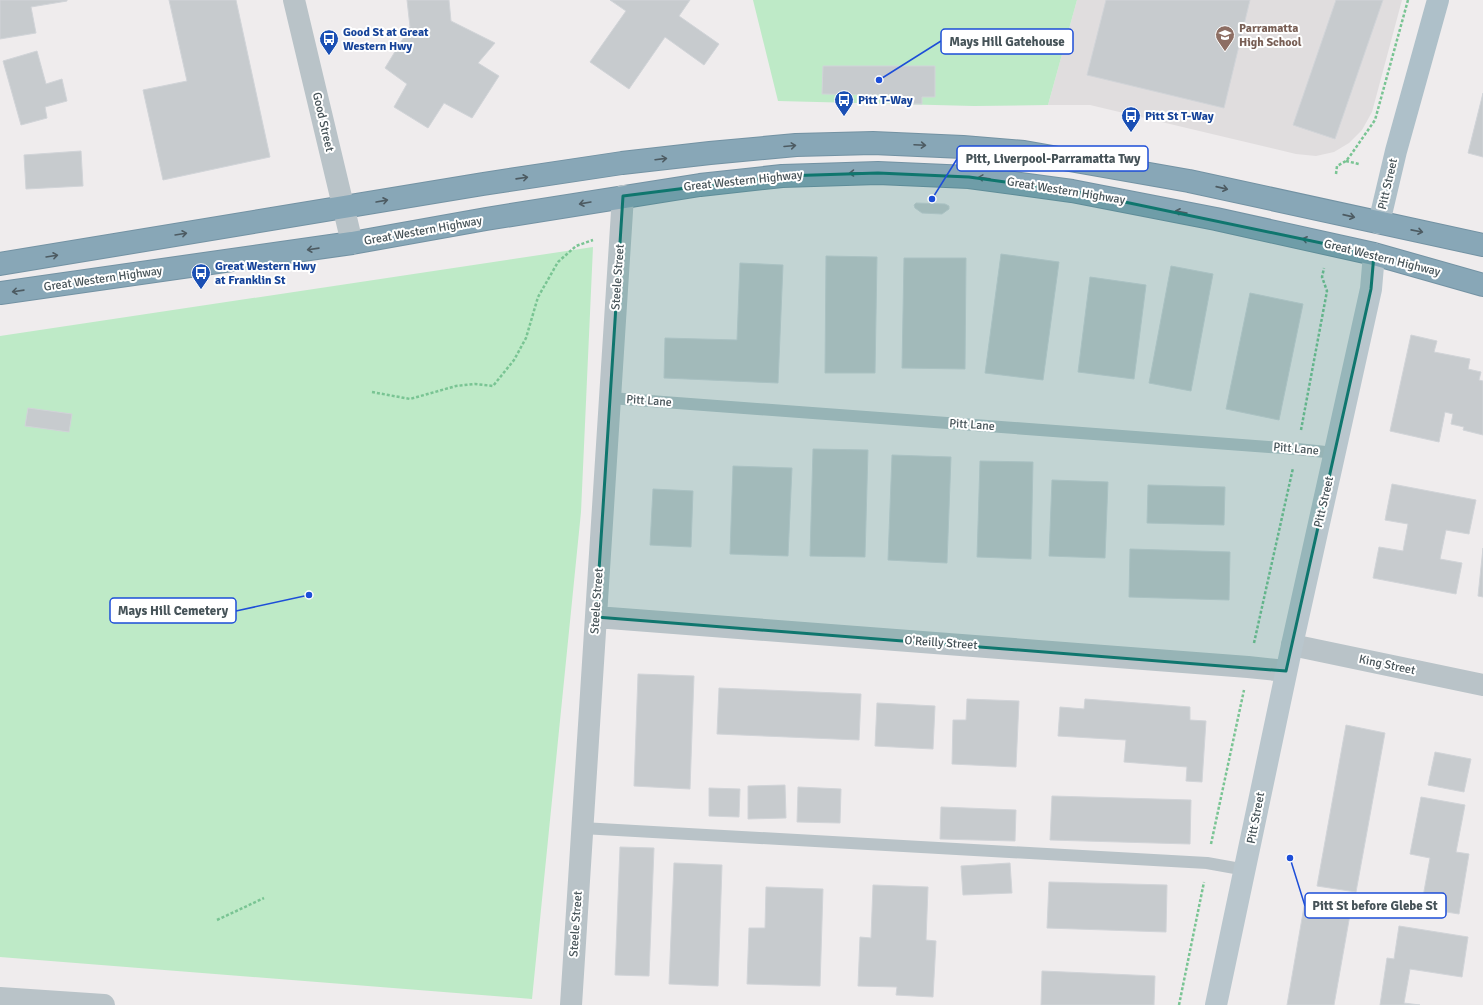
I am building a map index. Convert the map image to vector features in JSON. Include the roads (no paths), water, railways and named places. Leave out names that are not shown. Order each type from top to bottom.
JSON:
[{"type":"highway","points":[[0,264],[483,184],[622,163],[796,145],[873,143],[963,147],[1024,152],[1188,181],[1483,245]]},
{"type":"highway","name":"Great Western Highway","points":[[0,293],[352,243],[623,196],[700,185],[782,176],[878,173],[968,177],[1072,191],[1216,219],[1374,254],[1483,285]]},
{"type":"highway","name":"Pitt Street","points":[[1374,254],[1379,223]]},
{"type":"main road","name":"Pitt Street","points":[[1379,223],[1396,151],[1438,0]]},
{"type":"main road","name":"Pitt Street","points":[[1216,1005],[1246,870],[1286,672],[1370,289],[1374,254]]},
{"type":"street","name":"Good Street","points":[[294,0],[352,243]]},
{"type":"street","name":"Steele Street","points":[[571,1005],[623,196]]},
{"type":"street","name":"O'Reilly Street","points":[[596,617],[1248,667],[1286,672]]},
{"type":"street","name":"King Street","points":[[1292,645],[1483,685]]},
{"type":"street","points":[[0,998],[104,1005]]},
{"type":"lane","name":"Pitt Lane","points":[[610,398],[1335,453]]},
{"type":"lane","points":[[582,828],[1207,863],[1246,870]]},
{"type":"place","name":"Parramatta High School","points":[[1225,52]]},
{"type":"place","name":"Good St at Great Western Hwy","points":[[329,56]]},
{"type":"place","name":"Mays Hill Gatehouse","points":[[879,80]]},
{"type":"place","name":"Pitt T-Way","points":[[844,117]]},
{"type":"place","name":"Pitt St T-Way","points":[[1131,133]]},
{"type":"place","name":"Pitt, Liverpool-Parramatta Twy","points":[[932,199]]},
{"type":"place","name":"Great Western Hwy at Franklin St","points":[[201,290]]},
{"type":"place","name":"Mays Hill Cemetery","points":[[309,595]]},
{"type":"place","name":"Pitt St before Glebe St","points":[[1290,858]]}]
